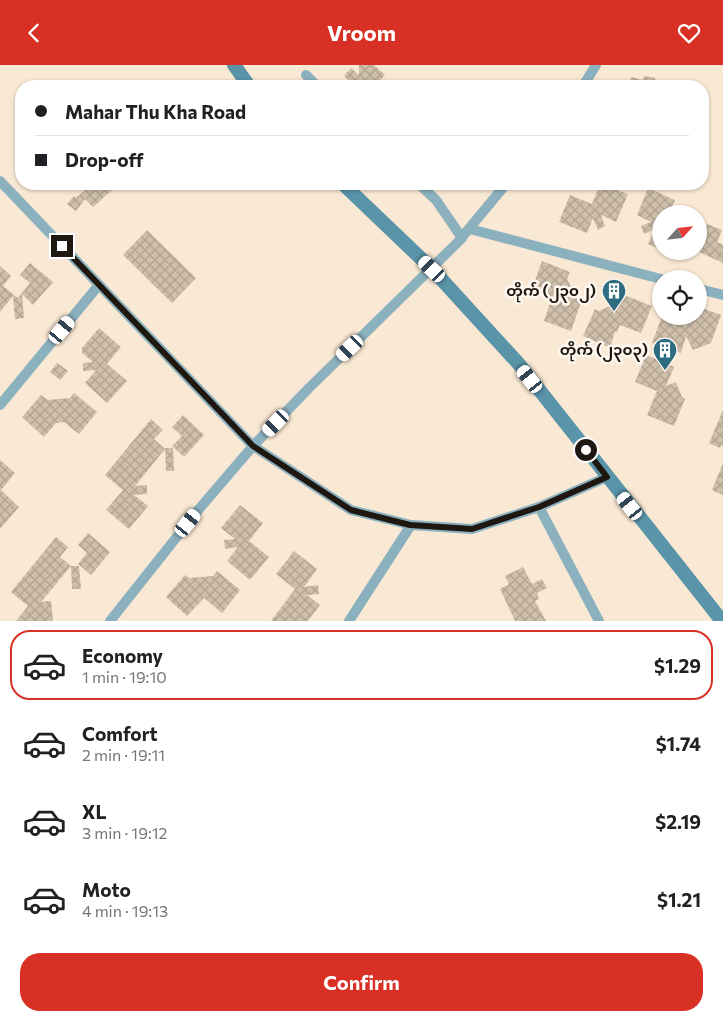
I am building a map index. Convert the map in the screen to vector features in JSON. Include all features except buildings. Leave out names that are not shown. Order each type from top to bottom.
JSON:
[{"type":"main road","points":[[234,65],[245,80]]},
{"type":"main road","points":[[349,190],[432,269],[518,363],[722,621]]},
{"type":"street","points":[[587,80],[596,65]]},
{"type":"street","points":[[306,75],[311,80]]},
{"type":"street","points":[[0,181],[98,286],[253,446],[351,510],[410,525],[472,529],[539,507],[607,477]]},
{"type":"street","points":[[425,190],[436,200],[462,238]]},
{"type":"street","points":[[110,621],[199,509],[253,446],[309,388],[432,269],[470,229],[501,190]]},
{"type":"street","points":[[470,229],[652,277]]},
{"type":"street","points":[[0,405],[98,286]]},
{"type":"street","points":[[707,291],[723,295]]},
{"type":"street","points":[[539,507],[599,621]]},
{"type":"street","points":[[349,621],[410,525]]},
{"type":"place","name":"တိုက် (၂၃၀၂)","points":[[614,312]]},
{"type":"place","name":"တိုက် (၂၃၀၃)","points":[[665,371]]},
{"type":"route","points":[[62,246],[98,286],[253,446],[351,510],[410,525],[472,529],[539,507],[607,477],[586,450]]}]
